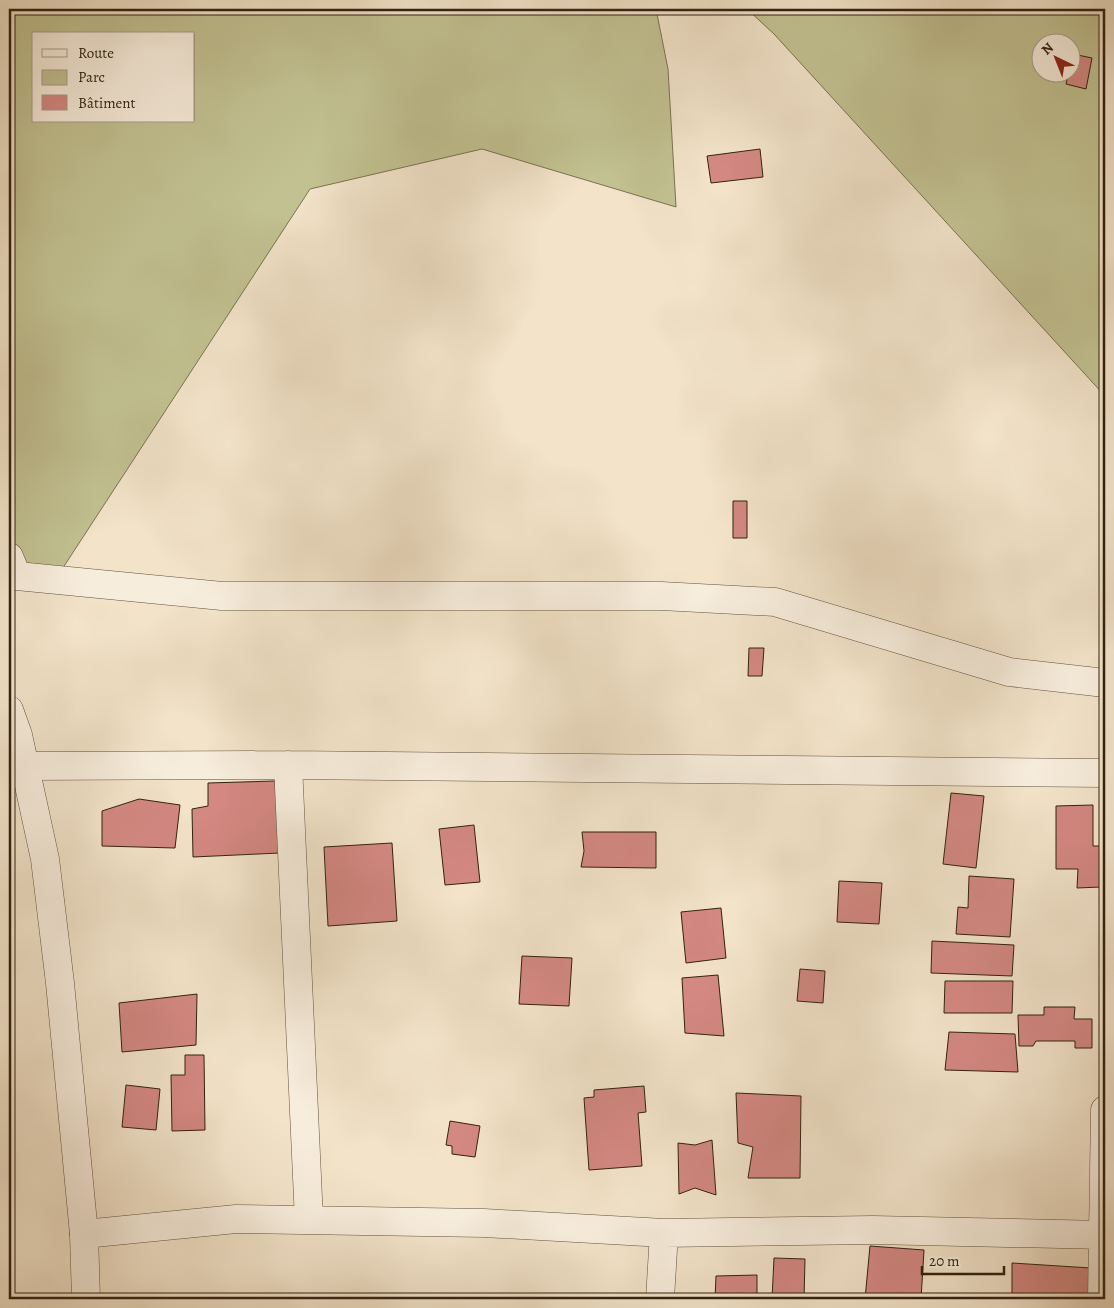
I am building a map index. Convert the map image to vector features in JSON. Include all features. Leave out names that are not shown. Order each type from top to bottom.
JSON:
[{"type":"street","points":[[9,557],[17,576],[222,596],[661,596],[775,602],[1009,672],[1105,683]]},
{"type":"street","points":[[9,710],[18,735],[45,860],[60,983],[84,1234],[86,1299]]},
{"type":"street","points":[[25,766],[288,765],[1105,773]]},
{"type":"street","points":[[288,765],[309,1220]]},
{"type":"street","points":[[1102,1299],[1105,1110]]},
{"type":"street","points":[[84,1234],[236,1219],[484,1223],[664,1233],[873,1230],[1104,1235]]},
{"type":"street","points":[[660,1299],[664,1233]]},
{"type":"green space","points":[[9,9],[656,9],[668,69],[676,207],[482,149],[310,189],[55,580],[9,557]]},
{"type":"green space","points":[[747,9],[1105,9],[1105,396],[774,34]]},
{"type":"building","points":[[1082,56],[1092,58],[1086,89],[1066,84],[1066,82],[1082,82]]},
{"type":"building","points":[[760,149],[763,177],[711,183],[707,156]]},
{"type":"building","points":[[733,501],[747,501],[747,538],[733,538]]},
{"type":"building","points":[[749,648],[764,648],[762,676],[748,676]]},
{"type":"building","points":[[275,781],[280,853],[193,857],[192,809],[208,806],[208,783]]},
{"type":"building","points":[[951,793],[984,796],[976,868],[943,864]]},
{"type":"building","points":[[139,799],[180,805],[175,848],[102,846],[102,811]]},
{"type":"building","points":[[1093,805],[1093,846],[1101,846],[1101,887],[1077,888],[1078,869],[1056,869],[1056,806]]},
{"type":"building","points":[[474,825],[480,882],[445,885],[439,829]]},
{"type":"building","points":[[582,832],[656,832],[656,868],[581,867],[584,851]]},
{"type":"building","points":[[392,843],[397,921],[328,926],[324,847]]},
{"type":"building","points":[[969,876],[1014,879],[1010,937],[956,934],[958,907],[968,908]]},
{"type":"building","points":[[839,881],[882,883],[879,924],[837,922]]},
{"type":"building","points":[[721,908],[726,958],[686,963],[681,912]]},
{"type":"building","points":[[932,941],[1014,945],[1012,976],[931,973]]},
{"type":"building","points":[[522,956],[572,958],[569,1006],[519,1004]]},
{"type":"building","points":[[800,969],[825,971],[823,1003],[797,1001]]},
{"type":"building","points":[[718,975],[724,1036],[685,1033],[682,978]]},
{"type":"building","points":[[945,981],[1013,981],[1012,1013],[944,1013]]},
{"type":"building","points":[[197,994],[196,1045],[122,1052],[119,1003]]},
{"type":"building","points":[[1044,1007],[1075,1007],[1074,1019],[1092,1019],[1092,1048],[1075,1048],[1075,1041],[1036,1041],[1033,1046],[1019,1046],[1018,1015],[1044,1015]]},
{"type":"building","points":[[949,1032],[1015,1034],[1018,1072],[945,1070]]},
{"type":"building","points":[[185,1055],[204,1055],[205,1130],[172,1131],[171,1075],[185,1075]]},
{"type":"building","points":[[126,1085],[160,1089],[156,1130],[122,1127]]},
{"type":"building","points":[[644,1086],[646,1112],[638,1113],[642,1166],[589,1170],[584,1098],[594,1097],[594,1090]]},
{"type":"building","points":[[736,1093],[801,1096],[800,1178],[748,1178],[753,1147],[738,1143]]},
{"type":"building","points":[[450,1121],[480,1126],[475,1157],[452,1154],[452,1146],[446,1145]]},
{"type":"building","points":[[712,1140],[716,1195],[695,1188],[679,1194],[678,1143],[695,1145]]},
{"type":"building","points":[[870,1246],[924,1250],[921,1299],[865,1299]]},
{"type":"building","points":[[774,1258],[805,1259],[804,1299],[772,1299]]},
{"type":"building","points":[[1012,1263],[1091,1268],[1090,1299],[1012,1299]]},
{"type":"building","points":[[757,1275],[757,1299],[715,1299],[716,1276]]}]
